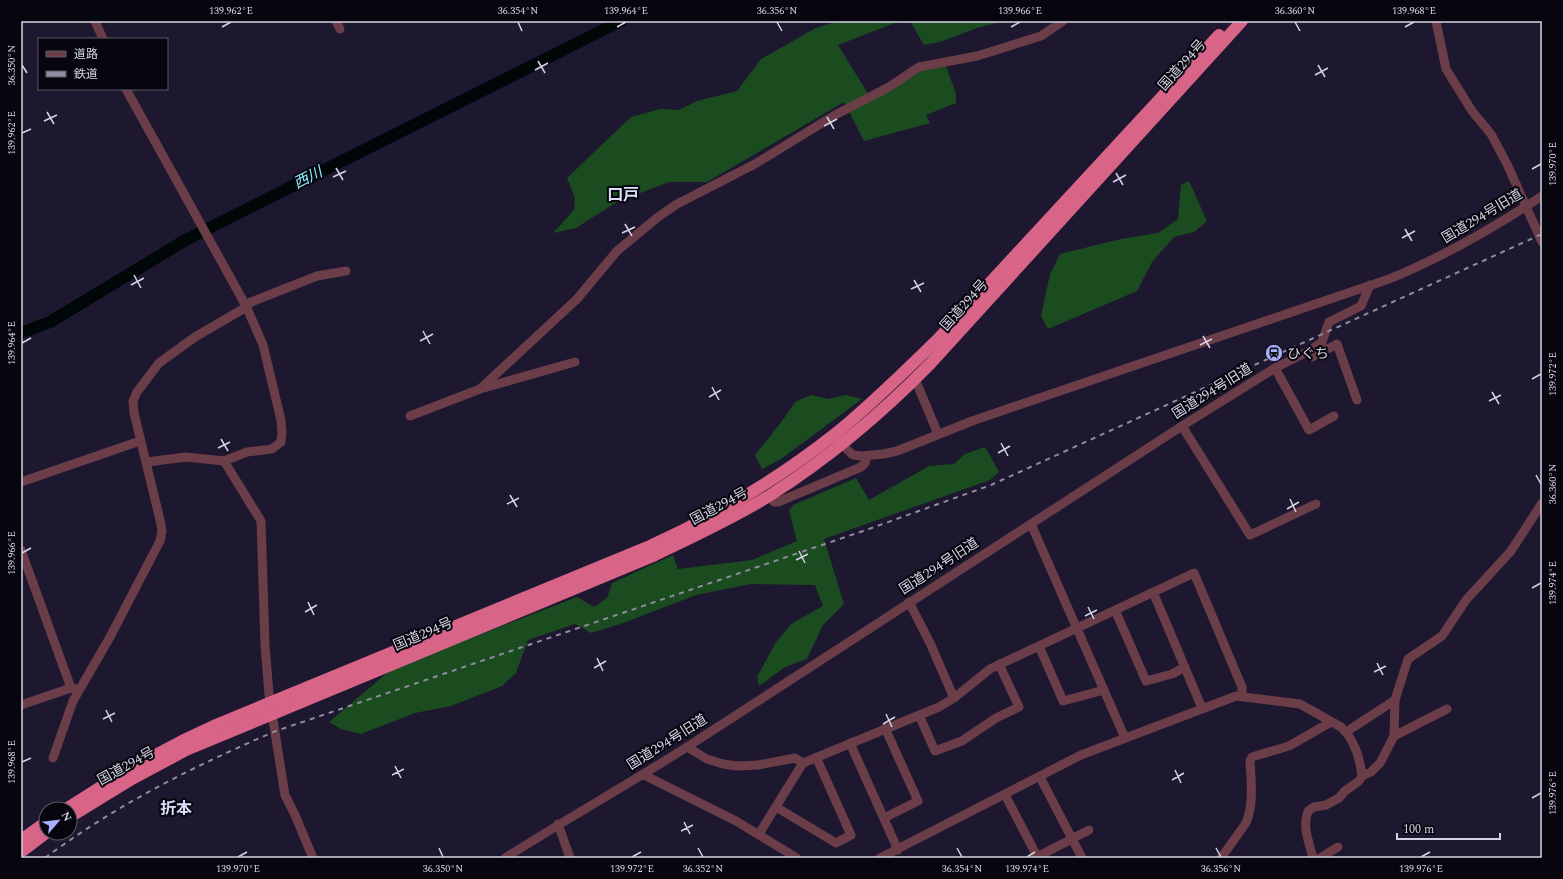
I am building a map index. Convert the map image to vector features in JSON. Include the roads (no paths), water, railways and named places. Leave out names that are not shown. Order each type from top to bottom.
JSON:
[{"type":"highway","name":"国道294号","points":[[78,812],[132,779],[186,750],[272,708],[670,537],[714,515],[837,440],[938,339],[1231,21]]},
{"type":"highway","name":"国道294号","points":[[78,801],[129,769],[182,741],[272,708],[653,556],[719,523],[768,496],[837,440],[893,400],[914,381],[952,342],[1242,21]]},
{"type":"highway","points":[[21,840],[38,828]]},
{"type":"highway","points":[[21,852],[38,839]]},
{"type":"street","points":[[95,21],[103,38]]},
{"type":"street","points":[[480,389],[577,299],[617,251],[658,217],[678,204],[755,164],[835,115],[889,87],[919,67],[977,56],[1041,36],[1063,21]]},
{"type":"street","points":[[1436,21],[1446,69],[1472,111],[1491,134],[1507,164],[1542,242]]},
{"type":"street","points":[[127,90],[246,306],[263,345],[281,420],[282,433],[281,442],[272,449],[247,452],[224,460],[186,457],[147,462]]},
{"type":"street","name":"国道294号旧道","points":[[837,440],[853,455],[867,456],[897,451],[938,434],[1400,274],[1447,253],[1480,235],[1542,196]]},
{"type":"street","points":[[53,758],[73,701],[75,689],[110,637],[160,541],[162,531],[160,520],[147,462],[140,441],[133,401],[137,392],[159,363],[195,337],[243,309],[251,302],[317,276],[346,271]]},
{"type":"street","name":"国道294号旧道","points":[[505,858],[558,824],[644,775],[1182,426],[1275,368],[1312,350],[1322,342],[1329,322],[1361,306],[1370,285]]},
{"type":"street","points":[[1323,339],[1328,349]]},
{"type":"street","points":[[1312,357],[1337,344],[1357,400]]},
{"type":"street","points":[[410,416],[480,389],[575,362]]},
{"type":"street","points":[[1275,368],[1309,430],[1334,416]]},
{"type":"street","points":[[914,381],[918,386],[938,434]]},
{"type":"street","points":[[1182,426],[1250,535],[1316,504]]},
{"type":"street","points":[[21,482],[140,441]]},
{"type":"street","points":[[768,496],[774,502],[778,502],[861,467],[865,463],[867,456]]},
{"type":"street","points":[[224,460],[262,520],[265,645],[272,708],[285,795],[313,858]]},
{"type":"street","points":[[1314,858],[1305,826],[1305,818],[1308,811],[1314,807],[1326,805],[1339,798],[1345,791],[1359,781],[1362,776],[1371,772],[1380,763],[1394,736],[1395,700],[1408,659],[1442,636],[1466,600],[1511,551],[1542,503]]},
{"type":"street","points":[[1030,524],[1125,738]]},
{"type":"street","points":[[21,550],[75,689]]},
{"type":"street","points":[[759,834],[803,763],[886,728],[919,716],[954,698],[990,669],[1194,573],[1242,687],[1242,696]]},
{"type":"street","points":[[1153,592],[1202,708]]},
{"type":"street","points":[[909,602],[930,643],[954,698]]},
{"type":"street","points":[[1115,610],[1146,681],[1172,674],[1185,667]]},
{"type":"street","points":[[1039,646],[1063,701],[1104,690]]},
{"type":"street","points":[[919,716],[935,751],[962,741],[996,718],[1019,707],[1000,664]]},
{"type":"street","points":[[21,705],[75,689]]},
{"type":"street","points":[[880,858],[1081,755],[1227,698],[1242,696],[1300,704],[1346,732],[1352,742],[1362,776]]},
{"type":"street","points":[[1346,732],[1395,700]]},
{"type":"street","points":[[1394,736],[1447,709]]},
{"type":"street","points":[[1221,858],[1249,817],[1251,808],[1250,761],[1252,757],[1289,746],[1331,722]]},
{"type":"street","points":[[884,818],[918,801],[886,728]]},
{"type":"street","points":[[850,743],[898,850]]},
{"type":"street","points":[[687,747],[707,759],[723,764],[737,766],[758,765],[795,758],[803,763]]},
{"type":"street","points":[[776,807],[836,843],[851,835],[816,757]]},
{"type":"street","points":[[644,775],[736,821],[797,858]]},
{"type":"street","points":[[1040,777],[1082,858]]},
{"type":"street","points":[[1005,795],[1037,857],[1089,830]]},
{"type":"street","points":[[558,824],[570,858]]},
{"type":"street","points":[[1320,858],[1338,847]]},
{"type":"waterway","name":"西川","points":[[21,333],[50,322],[184,241],[621,21]]},
{"type":"railway","points":[[45,858],[100,821],[156,788],[215,758],[276,731],[866,530],[991,485],[1542,234]]},
{"type":"place","name":"ひぐち","points":[[1274,353]]},
{"type":"district","name":"口戸","points":[[623,195]]},
{"type":"district","name":"折本","points":[[176,809]]}]
